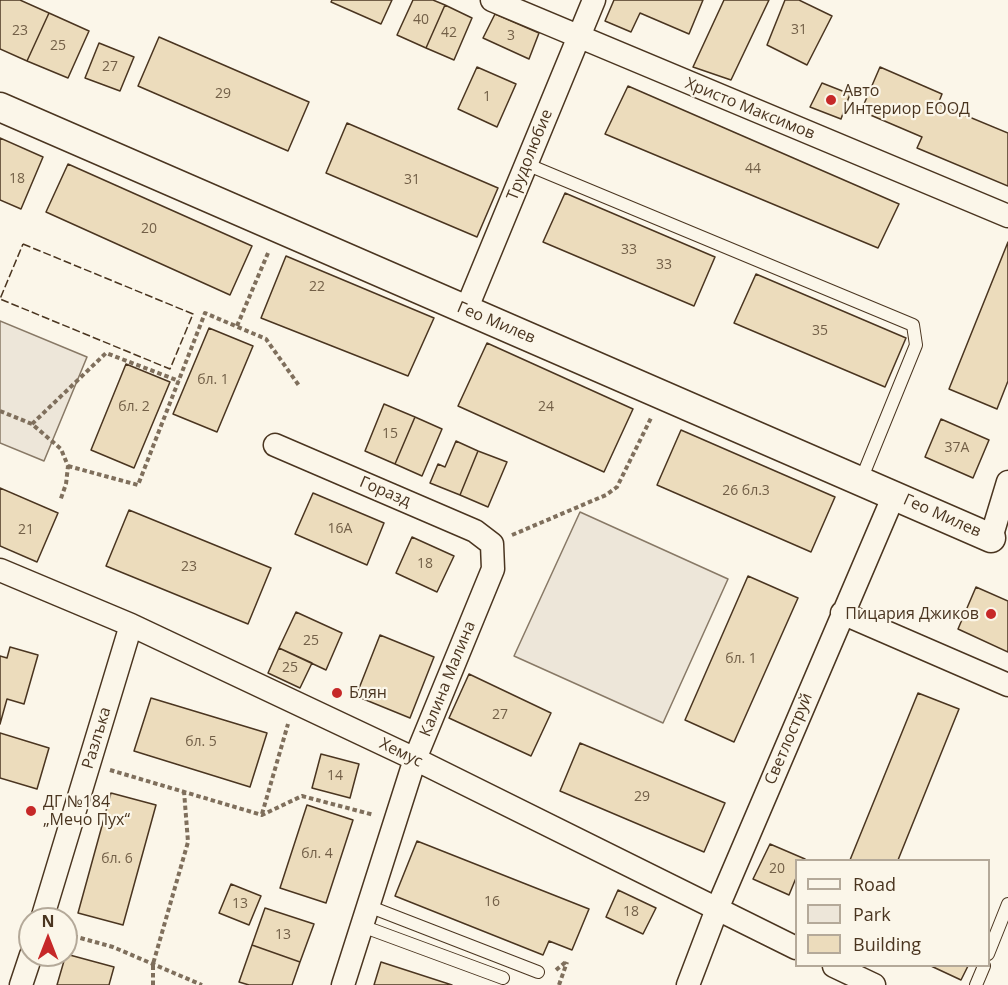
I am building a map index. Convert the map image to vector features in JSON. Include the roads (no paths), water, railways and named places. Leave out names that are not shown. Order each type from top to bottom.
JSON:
[{"type":"street","name":"Христо Максимов","points":[[492,0],[578,38],[1008,216]]},
{"type":"street","name":"Трудолюбие","points":[[466,310],[594,0]]},
{"type":"street","name":"Гео Милев","points":[[0,107],[991,538]]},
{"type":"street","name":"Горазд","points":[[275,445],[475,531],[492,544]]},
{"type":"street","points":[[991,538],[1008,482]]},
{"type":"street","name":"Светлоструй","points":[[688,985],[717,909],[894,495]]},
{"type":"street","name":"Калина Малина","points":[[343,985],[415,759],[493,569],[492,544]]},
{"type":"street","name":"Хемус","points":[[0,570],[131,625],[295,702],[795,948]]},
{"type":"street","points":[[842,614],[1008,685]]},
{"type":"street","name":"Разлъка","points":[[46,907],[131,625]]},
{"type":"street","points":[[21,985],[27,967]]},
{"type":"street","points":[[836,967],[874,985]]},
{"type":"lane","points":[[526,164],[913,325],[915,345],[861,480]]},
{"type":"lane","points":[[990,949],[1008,904]]},
{"type":"lane","points":[[365,916],[538,972]]},
{"type":"lane","points":[[365,916],[503,978]]},
{"type":"lane","points":[[976,985],[984,967]]},
{"type":"place","name":"Авто Интериор ЕООД","points":[[831,100]]},
{"type":"place","name":"Пицария Джиков","points":[[991,614]]},
{"type":"place","name":"Блян","points":[[337,693]]},
{"type":"place","name":"ДГ №184 „Мечо Пух“","points":[[31,811]]}]
